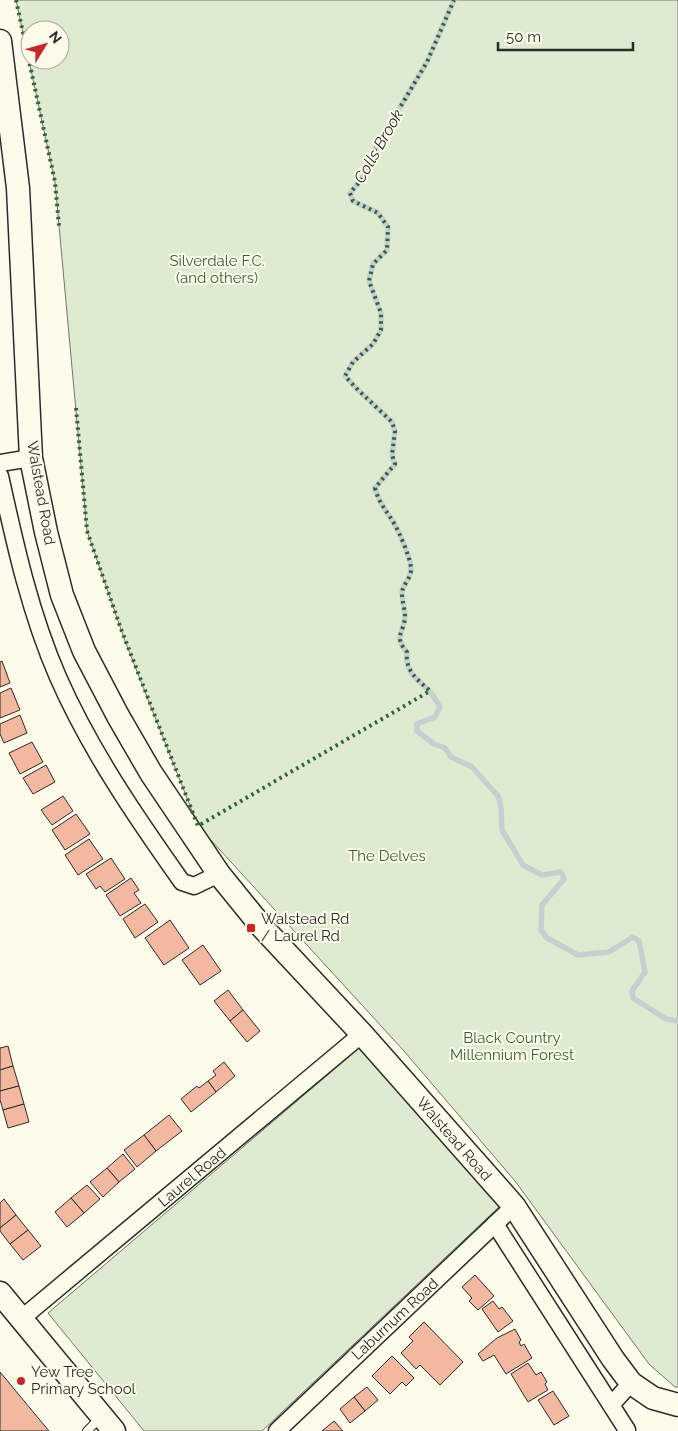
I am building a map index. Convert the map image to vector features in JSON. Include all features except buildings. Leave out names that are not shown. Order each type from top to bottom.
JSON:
[{"type":"street","name":"Walstead Road","points":[[0,41],[18,188],[31,458],[46,532],[62,595],[84,651],[151,773],[219,874],[262,927],[362,1034],[514,1206],[612,1359],[632,1383],[652,1398],[678,1405]]},
{"type":"street","points":[[0,463],[31,458]]},
{"type":"street","points":[[0,476],[18,557],[36,617],[58,676],[82,726],[117,786],[182,882],[194,886],[219,874]]},
{"type":"street","name":"Laurel Road","points":[[21,1319],[362,1034]]},
{"type":"street","name":"Laburnum Road","points":[[277,1431],[514,1206]]},
{"type":"street","points":[[496,1224],[612,1404],[626,1430]]},
{"type":"street","points":[[0,1293],[101,1426]]},
{"type":"street","points":[[612,1404],[632,1383]]},
{"type":"green space","points":[[16,0],[678,0],[678,1387],[675,1387],[649,1364],[515,1181],[404,1051],[198,826],[125,641],[87,531],[55,182],[31,70],[70,70],[70,20],[20,20]]},
{"type":"green space","points":[[364,1044],[502,1204],[262,1431],[144,1431],[48,1313]]},
{"type":"waterway","name":"Colls Brook","points":[[454,0],[427,62],[370,158],[362,179],[350,193],[353,201],[378,213],[388,227],[387,250],[373,264],[369,281],[381,313],[381,330],[373,344],[353,362],[345,376],[392,422],[395,431],[392,455],[395,464],[375,488],[381,503],[395,525],[407,552],[411,568],[402,593],[405,617],[400,634],[401,642],[407,652],[409,669],[440,707],[435,717],[417,724],[417,731],[434,744],[445,748],[451,757],[472,767],[498,796],[501,807],[502,830],[523,865],[542,875],[561,872],[564,879],[542,905],[541,930],[547,938],[578,955],[609,952],[633,937],[639,941],[645,972],[632,991],[633,998],[666,1019],[678,1021]]},
{"type":"hedge","points":[[16,0],[55,182],[59,226]]},
{"type":"hedge","points":[[76,408],[87,531],[121,629],[198,826],[430,691],[410,670],[407,652],[401,642],[400,634],[405,617],[402,593],[411,568],[407,552],[395,525],[381,503],[375,488],[395,464],[392,455],[395,431],[392,422],[345,376],[353,362],[373,344],[381,330],[381,313],[369,281],[373,264],[387,250],[388,227],[378,213],[353,201],[350,193],[362,179],[370,158],[427,62],[454,0]]},
{"type":"place","name":"Walstead Rd / Laurel Rd","points":[[251,928]]},
{"type":"place","name":"Yew Tree Primary School","points":[[21,1381]]},
{"type":"park label","name":"Silverdale F.C. (and others)","points":[[217,270]]},
{"type":"park label","name":"The Delves","points":[[387,856]]},
{"type":"park label","name":"Black Country Millennium Forest","points":[[512,1046]]}]
